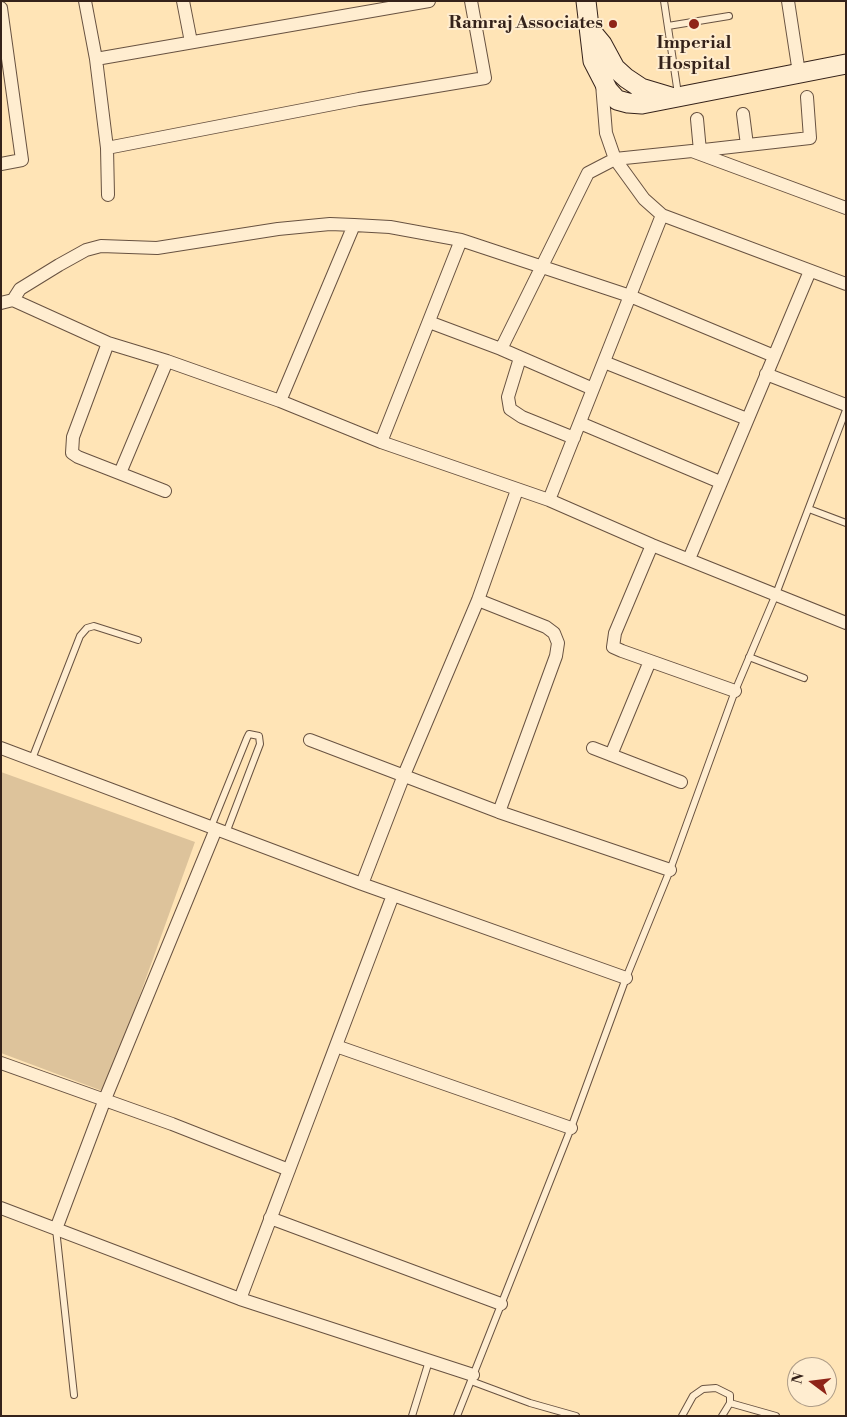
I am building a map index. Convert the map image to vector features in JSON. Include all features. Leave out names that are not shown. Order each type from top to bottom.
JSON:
[{"type":"street","points":[[85,1],[96,59],[107,148],[108,196]]},
{"type":"street","points":[[184,1],[191,42]]},
{"type":"street","points":[[96,59],[428,1]]},
{"type":"street","points":[[107,148],[358,99],[485,78],[471,1]]},
{"type":"street","points":[[586,1],[593,61],[608,90],[617,100],[628,103],[642,104],[677,98],[846,64]]},
{"type":"street","points":[[788,1],[799,73]]},
{"type":"street","points":[[1,8],[22,160],[1,164]]},
{"type":"street","points":[[590,30],[602,44],[615,68],[626,78],[641,88],[677,98]]},
{"type":"street","points":[[602,79],[606,134],[615,158],[644,199],[662,215],[846,284]]},
{"type":"street","points":[[500,349],[588,173],[615,158],[810,138],[806,97]]},
{"type":"street","points":[[744,114],[747,145]]},
{"type":"street","points":[[696,151],[697,119]]},
{"type":"street","points":[[696,151],[846,208]]},
{"type":"street","points":[[549,500],[662,215]]},
{"type":"street","points":[[774,356],[630,296],[461,240],[390,227],[354,224],[330,224],[278,229],[157,248],[101,246],[86,250],[59,265],[20,290],[7,301],[108,343],[167,361],[280,401],[381,442],[549,500],[652,545],[846,623]]},
{"type":"street","points":[[280,401],[354,224]]},
{"type":"street","points":[[381,442],[461,240]]},
{"type":"street","points":[[689,559],[810,270]]},
{"type":"street","points":[[429,322],[500,349],[593,389]]},
{"type":"street","points":[[108,343],[73,437],[72,453],[165,491]]},
{"type":"street","points":[[520,358],[508,397],[510,409],[522,417],[574,438]]},
{"type":"street","points":[[120,473],[167,361]]},
{"type":"street","points":[[604,362],[747,419]]},
{"type":"street","points":[[766,374],[846,405]]},
{"type":"street","points":[[580,423],[720,482]]},
{"type":"street","points":[[362,884],[404,775],[478,600],[517,490]]},
{"type":"street","points":[[652,545],[614,633],[612,646],[735,691]]},
{"type":"street","points":[[478,600],[546,627],[554,632],[558,643],[556,656],[500,812]]},
{"type":"street","points":[[611,755],[650,661]]},
{"type":"street","points":[[310,740],[500,812],[670,870]]},
{"type":"street","points":[[1,748],[362,884],[626,978]]},
{"type":"street","points":[[593,748],[681,782]]},
{"type":"street","points":[[56,1229],[105,1100],[218,830]]},
{"type":"street","points":[[240,1299],[394,895]]},
{"type":"street","points":[[336,1046],[571,1128]]},
{"type":"street","points":[[1,1063],[105,1100],[288,1170]]},
{"type":"street","points":[[1,1208],[240,1299],[429,1361],[472,1378]]},
{"type":"street","points":[[270,1218],[501,1304]]},
{"type":"lane","points":[[664,1],[677,98]]},
{"type":"lane","points":[[668,26],[729,16]]},
{"type":"lane","points":[[457,1416],[571,1128],[626,978],[670,870],[735,691],[776,594],[846,410]]},
{"type":"lane","points":[[809,509],[846,523]]},
{"type":"lane","points":[[32,759],[80,636],[86,628],[94,626],[138,640]]},
{"type":"lane","points":[[749,657],[804,678]]},
{"type":"lane","points":[[249,734],[259,736],[260,744],[218,830],[247,738],[249,734]]},
{"type":"lane","points":[[56,1229],[74,1395]]},
{"type":"lane","points":[[412,1416],[429,1361]]},
{"type":"lane","points":[[472,1378],[530,1403],[576,1416]]},
{"type":"lane","points":[[682,1416],[693,1396],[703,1388],[716,1388],[730,1395],[730,1403],[722,1416]]},
{"type":"lane","points":[[730,1403],[776,1416]]},
{"type":"shaded area","points":[[1,772],[195,842],[105,1092],[1,1053]]},
{"type":"place","name":"Ramraj Associates","points":[[613,24]]},
{"type":"place","name":"Imperial Hospital","points":[[694,24]]}]
